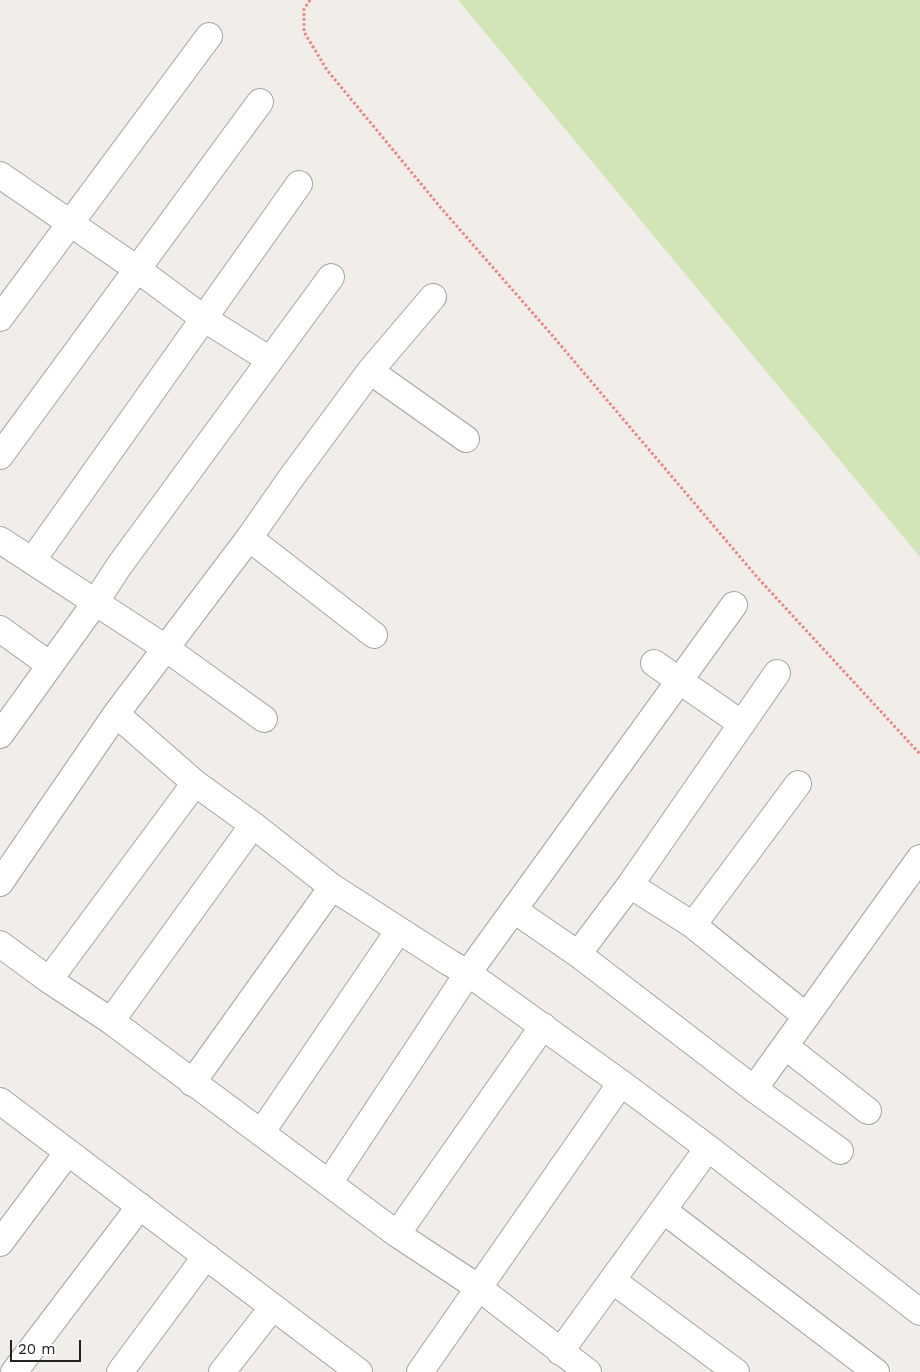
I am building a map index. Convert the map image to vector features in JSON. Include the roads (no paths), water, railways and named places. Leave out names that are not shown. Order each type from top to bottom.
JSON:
[{"type":"street","points":[[0,318],[209,36]]},
{"type":"street","points":[[0,456],[260,102]]},
{"type":"street","points":[[1,179],[70,223],[203,318],[270,360]]},
{"type":"street","points":[[32,561],[299,184]]},
{"type":"street","points":[[3,726],[50,665],[95,603],[118,566],[331,277]]},
{"type":"street","points":[[0,883],[116,714],[167,649],[370,371],[433,297]]},
{"type":"street","points":[[370,371],[466,439]]},
{"type":"street","points":[[249,538],[374,635]]},
{"type":"street","points":[[0,540],[167,649],[264,719]]},
{"type":"street","points":[[330,1183],[468,973],[734,605]]},
{"type":"street","points":[[0,629],[50,665]]},
{"type":"street","points":[[654,663],[742,724]]},
{"type":"street","points":[[578,954],[630,885],[778,673]]},
{"type":"street","points":[[116,714],[195,783],[332,887],[468,973],[543,1026],[708,1148],[920,1312]]},
{"type":"street","points":[[49,980],[195,783]]},
{"type":"street","points":[[693,925],[798,784]]},
{"type":"street","points":[[111,1021],[252,825]]},
{"type":"street","points":[[754,1089],[920,858]]},
{"type":"street","points":[[630,885],[693,925],[806,1016]]},
{"type":"street","points":[[192,1083],[332,887]]},
{"type":"street","points":[[514,910],[578,954],[754,1089],[840,1151]]},
{"type":"street","points":[[261,1133],[399,930]]},
{"type":"street","points":[[4,955],[49,980],[111,1021],[397,1234],[479,1288],[588,1372]]},
{"type":"street","points":[[397,1234],[543,1026]]},
{"type":"street","points":[[785,1046],[868,1111]]},
{"type":"street","points":[[420,1372],[621,1084]]},
{"type":"street","points":[[1,1103],[206,1256],[346,1368]]},
{"type":"street","points":[[560,1352],[708,1148]]},
{"type":"street","points":[[0,1243],[68,1152]]},
{"type":"street","points":[[14,1372],[140,1206]]},
{"type":"street","points":[[663,1210],[876,1372]]},
{"type":"street","points":[[120,1372],[206,1256]]},
{"type":"street","points":[[612,1280],[736,1372]]},
{"type":"street","points":[[222,1372],[272,1308]]}]
